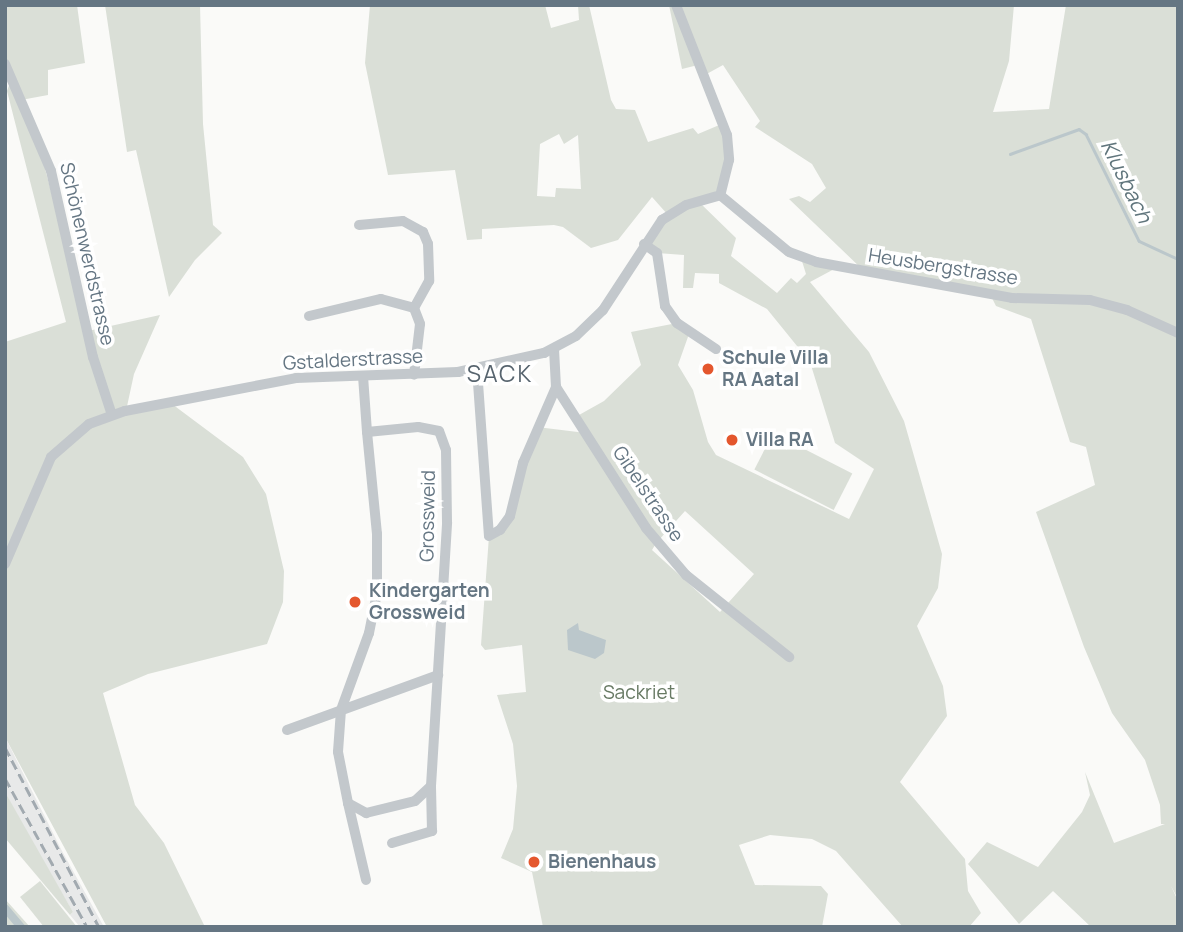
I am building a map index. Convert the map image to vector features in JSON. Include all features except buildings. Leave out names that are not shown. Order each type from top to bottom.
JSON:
[{"type":"street","points":[[676,5],[683,29],[727,135],[729,160],[720,195]]},
{"type":"street","name":"Schönenwerdstrasse","points":[[5,64],[51,171],[93,356],[113,415]]},
{"type":"street","name":"Gstalderstrasse","points":[[5,564],[51,457],[79,430],[113,415],[296,378],[477,369],[554,349],[603,310],[644,244],[668,215],[720,195]]},
{"type":"street","name":"Heusbergstrasse","points":[[720,195],[775,243],[816,262],[1012,298],[1090,300],[1127,310],[1178,333]]},
{"type":"street","points":[[359,225],[403,221],[423,232],[428,244],[429,281],[414,307],[420,324],[414,374]]},
{"type":"street","points":[[644,244],[657,253],[665,306],[677,323],[716,349]]},
{"type":"street","points":[[310,316],[381,299],[414,307]]},
{"type":"street","name":"Gibelstrasse","points":[[554,349],[556,387],[657,544],[687,575],[789,657]]},
{"type":"street","points":[[477,369],[489,536],[500,530],[510,516],[526,454],[556,387]]},
{"type":"street","points":[[363,376],[378,542],[377,593],[341,710],[339,765],[366,880]]},
{"type":"street","name":"Grossweid","points":[[367,432],[431,427],[444,439],[447,522],[431,786],[432,831],[392,843]]},
{"type":"street","points":[[288,730],[438,675]]},
{"type":"street","points":[[348,803],[359,811],[373,812],[415,801],[431,786]]},
{"type":"shaded area","points":[[578,623],[579,630],[606,640],[604,653],[595,659],[568,650],[567,630]]},
{"type":"shaded area","points":[[5,737],[62,851],[104,927],[80,927],[70,915],[73,912],[21,824],[5,792]]},
{"type":"green space","points":[[5,5],[77,5],[85,63],[48,70],[48,95],[21,100],[34,127],[88,331],[160,315],[134,374],[126,411],[172,404],[243,457],[266,494],[284,571],[283,602],[267,644],[148,674],[103,693],[135,805],[164,843],[205,927],[107,927],[5,737],[5,342],[66,322],[7,91],[11,80],[5,64]]},
{"type":"green space","points":[[105,5],[200,5],[203,124],[213,225],[222,233],[195,260],[169,297],[136,150],[127,152]]},
{"type":"green space","name":"Sackriet","points":[[370,5],[545,5],[551,28],[579,20],[578,5],[589,5],[611,100],[616,109],[635,110],[648,142],[693,128],[698,134],[724,123],[727,135],[723,187],[699,202],[736,238],[731,256],[777,293],[791,278],[797,283],[806,274],[801,258],[838,267],[810,282],[869,352],[904,421],[942,554],[938,588],[917,626],[943,686],[947,716],[900,782],[965,859],[968,891],[981,913],[969,927],[903,927],[836,851],[812,839],[770,835],[739,845],[755,885],[821,886],[828,894],[822,927],[543,927],[532,872],[501,858],[513,829],[517,786],[513,744],[497,695],[526,692],[522,645],[485,650],[481,645],[489,536],[500,530],[537,427],[586,433],[655,545],[652,550],[720,612],[754,574],[685,511],[658,541],[579,415],[604,401],[641,365],[631,332],[677,323],[689,334],[678,365],[693,390],[708,442],[716,455],[849,519],[874,469],[835,443],[810,362],[767,309],[719,283],[719,274],[695,273],[693,288],[683,288],[684,255],[657,253],[644,244],[668,215],[652,197],[618,240],[591,248],[563,227],[554,225],[482,229],[482,239],[467,240],[455,170],[388,175],[365,63]],"holes":[[[559,134],[564,144],[578,135],[581,189],[556,188],[555,197],[537,196],[540,144]]]},
{"type":"green space","points":[[669,5],[1014,5],[1009,61],[993,112],[1049,109],[1066,5],[1178,5],[1178,899],[1171,886],[1178,901],[1178,927],[1091,927],[1053,891],[1019,924],[968,864],[987,842],[1038,867],[1082,812],[1090,795],[1085,772],[1114,843],[1165,824],[1161,824],[1160,805],[1145,760],[1112,713],[1084,647],[1036,512],[1095,485],[1086,447],[1070,442],[1031,319],[996,306],[990,294],[864,271],[789,199],[799,196],[810,202],[826,188],[812,164],[755,127],[760,121],[723,65],[703,76],[698,65],[682,69]]},
{"type":"green space","points":[[773,433],[852,473],[834,510],[754,470]]},
{"type":"green space","points":[[5,792],[73,912],[70,915],[5,838]]},
{"type":"green space","points":[[40,881],[77,927],[44,927],[20,897]]},
{"type":"green space","points":[[5,899],[30,927],[5,927]]},
{"type":"waterway","name":"Klusbach","points":[[1010,154],[1079,129],[1086,134],[1139,241],[1178,259]]},
{"type":"waterway","points":[[5,908],[21,927]]},
{"type":"railway","points":[[5,747],[99,927]]},
{"type":"railway","points":[[5,778],[86,925]]},
{"type":"place","name":"Schule Villa RA Aatal","points":[[708,369]]},
{"type":"place","name":"Villa RA","points":[[732,440]]},
{"type":"place","name":"Kindergarten Grossweid","points":[[355,602]]},
{"type":"place","name":"Bienenhaus","points":[[534,862]]},
{"type":"district","name":"SACK","points":[[500,373]]}]
